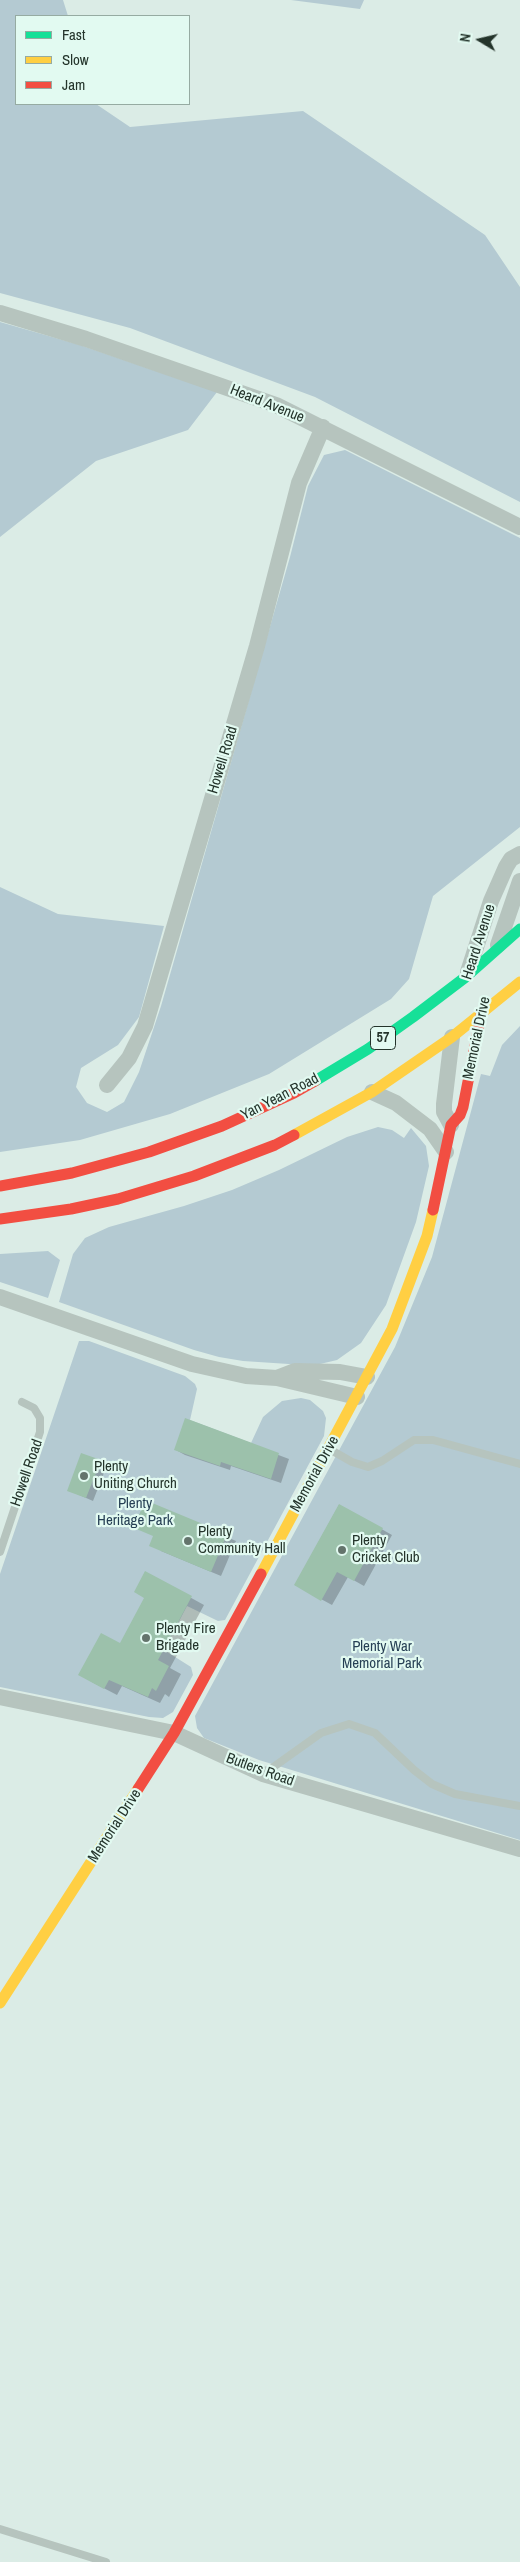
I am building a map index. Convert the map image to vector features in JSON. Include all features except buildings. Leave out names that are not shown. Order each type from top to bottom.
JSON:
[{"type":"main road","name":"Yan Yean Road","points":[[0,1186],[110,1164],[186,1140],[294,1093],[368,1049],[467,976],[498,946],[520,929]]},
{"type":"main road","points":[[491,974],[498,946]]},
{"type":"main road","name":"Heard Avenue","points":[[462,995],[467,976]]},
{"type":"main road","name":"57","points":[[0,1219],[80,1207],[194,1176],[276,1144],[372,1092],[452,1037],[520,982]]},
{"type":"main road","name":"Memorial Drive","points":[[0,2003],[174,1733],[357,1397],[400,1311],[415,1272],[436,1198],[451,1125],[460,1115],[463,1107],[487,991]]},
{"type":"main road","points":[[452,1037],[456,1021]]},
{"type":"street","name":"Heard Avenue","points":[[0,313],[86,338],[267,402],[322,427],[520,527]]},
{"type":"street","name":"Howell Road","points":[[107,1085],[130,1058],[144,1026],[257,646],[299,483],[322,427]]},
{"type":"street","name":"Heard Avenue","points":[[467,976],[491,901],[506,866],[511,859],[520,854]]},
{"type":"street","name":"Heard Avenue","points":[[498,946],[510,904],[520,881]]},
{"type":"street","name":"Memorial Drive","points":[[451,1125],[444,1112],[444,1104],[452,1037]]},
{"type":"street","points":[[372,1092],[396,1103],[430,1129],[446,1152]]},
{"type":"street","points":[[0,1297],[192,1364],[239,1375],[277,1378],[357,1397]]},
{"type":"street","points":[[277,1378],[295,1370],[340,1372],[367,1378]]},
{"type":"street","name":"Butlers Road","points":[[0,1697],[174,1733],[263,1774],[520,1849]]},
{"type":"lane","name":"Howell Road","points":[[0,1552],[40,1432],[40,1418],[34,1408],[22,1402]]},
{"type":"lane","points":[[329,1449],[352,1462],[368,1467],[382,1462],[414,1440],[433,1440],[520,1464]]},
{"type":"lane","points":[[263,1774],[321,1733],[349,1724],[375,1733],[414,1770],[432,1784],[455,1794],[520,1806]]},
{"type":"lane","points":[[0,2529],[106,2562]]},
{"type":"green space","points":[[0,0],[63,0],[68,15],[15,15],[15,105],[97,105],[130,127],[303,111],[485,235],[520,287],[520,502],[315,397],[130,328],[0,293]]},
{"type":"green space","points":[[291,0],[364,0],[360,9]]},
{"type":"green space","points":[[0,322],[80,345],[217,392],[188,430],[96,461],[0,537]]},
{"type":"green space","points":[[345,450],[520,538],[520,827],[433,896],[409,979],[391,999],[269,1074],[170,1114],[80,1140],[0,1152],[0,887],[58,914],[164,926],[139,1017],[118,1045],[81,1068],[76,1087],[87,1103],[107,1112],[124,1102],[139,1072],[161,1006],[290,557],[308,486],[324,455]]},
{"type":"green space","name":"Plenty War Memorial Park","points":[[520,1026],[520,1840],[259,1760],[204,1738],[197,1728],[195,1716],[395,1347],[432,1257],[481,1074],[490,1076],[502,1045]]},
{"type":"green space","points":[[378,1127],[392,1130],[404,1138],[411,1128],[426,1146],[429,1166],[416,1222],[386,1305],[361,1343],[337,1360],[304,1365],[243,1361],[219,1357],[194,1350],[59,1302],[73,1254],[85,1238],[109,1227],[232,1190],[279,1170],[347,1137]]},
{"type":"green space","points":[[48,1251],[60,1260],[48,1298],[0,1282],[0,1254]]},
{"type":"green space","name":"Plenty Heritage Park","points":[[79,1341],[89,1341],[185,1376],[195,1384],[197,1389],[190,1420],[251,1443],[263,1417],[282,1401],[301,1398],[310,1400],[323,1411],[326,1418],[324,1436],[225,1620],[218,1621],[187,1606],[164,1650],[191,1667],[193,1675],[173,1712],[163,1718],[149,1717],[0,1687],[0,1574]]},
{"type":"traffic: fast","points":[[315,1081],[368,1049],[413,1017],[467,976],[520,929]]},
{"type":"traffic: slow","points":[[294,1135],[372,1092],[452,1037],[520,982]]},
{"type":"traffic: slow","points":[[261,1574],[392,1329],[427,1236],[433,1210]]},
{"type":"traffic: slow","points":[[0,2003],[138,1789]]},
{"type":"traffic: jam","points":[[433,1210],[451,1125],[460,1115],[463,1107],[481,1015]]},
{"type":"traffic: jam","points":[[0,1186],[72,1173],[149,1152],[222,1126],[294,1093],[315,1081]]},
{"type":"traffic: jam","points":[[0,1219],[71,1209],[118,1199],[194,1176],[275,1145],[294,1135]]},
{"type":"traffic: jam","points":[[138,1789],[174,1733],[261,1574]]},
{"type":"place","name":"Plenty Uniting Church","points":[[84,1476]]},
{"type":"place","name":"Plenty Community Hall","points":[[188,1541]]},
{"type":"place","name":"Plenty Cricket Club","points":[[342,1550]]},
{"type":"place","name":"Plenty Fire Brigade","points":[[146,1638]]}]
